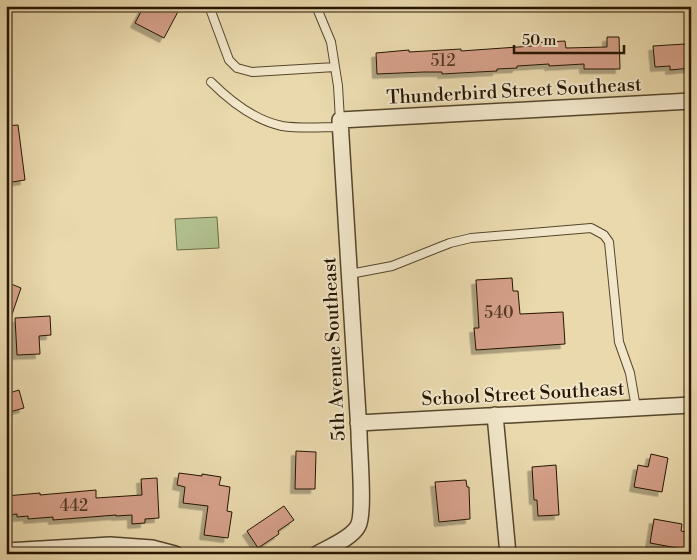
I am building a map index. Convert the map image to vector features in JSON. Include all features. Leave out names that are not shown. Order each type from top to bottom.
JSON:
[{"type":"street","name":"Thunderbird Street Southeast","points":[[340,124],[691,101]]},
{"type":"street","name":"5th Avenue Southeast","points":[[317,554],[352,533],[359,525],[361,512],[350,274],[340,124]]},
{"type":"street","name":"School Street Southeast","points":[[358,423],[691,405]]},
{"type":"street","points":[[496,415],[508,554]]},
{"type":"street","points":[[6,551],[110,545],[152,548],[176,554]]},
{"type":"lane","points":[[209,6],[229,60],[237,68],[252,72],[335,67]]},
{"type":"lane","points":[[211,82],[222,94],[260,119],[283,126],[304,128],[340,124],[338,86],[331,42],[316,6]]},
{"type":"lane","points":[[350,274],[392,266],[450,243],[471,238],[591,228],[604,235],[609,242],[619,342],[630,373],[636,408]]},
{"type":"green space","points":[[217,217],[219,248],[177,250],[175,219]]},
{"type":"building","points":[[144,6],[181,6],[164,38],[135,23]]},
{"type":"building","points":[[607,37],[619,37],[620,69],[584,69],[584,64],[549,66],[549,64],[517,66],[517,68],[497,69],[497,71],[442,74],[442,72],[424,72],[377,74],[376,53],[409,50],[409,52],[461,49],[461,51],[532,46],[531,43],[565,41],[566,48],[607,47]]},
{"type":"building","points":[[685,44],[685,46],[691,45],[691,68],[670,70],[670,66],[655,67],[653,46]]},
{"type":"building","points":[[18,125],[25,180],[6,183],[6,126]]},
{"type":"building","points":[[512,278],[513,291],[518,291],[520,314],[563,312],[565,344],[476,350],[474,328],[479,328],[476,280]]},
{"type":"building","points":[[6,282],[21,288],[8,326],[6,326]]},
{"type":"building","points":[[50,316],[51,335],[39,336],[40,354],[17,355],[15,318]]},
{"type":"building","points":[[19,390],[24,408],[6,413],[6,394]]},
{"type":"building","points":[[296,451],[316,452],[315,489],[295,489]]},
{"type":"building","points":[[651,454],[668,458],[662,492],[634,487],[638,465],[648,467]]},
{"type":"building","points":[[556,465],[559,515],[538,516],[537,500],[534,500],[532,467]]},
{"type":"building","points":[[179,473],[221,477],[219,485],[230,487],[227,511],[232,512],[228,538],[204,535],[208,506],[183,503],[185,487],[177,485]]},
{"type":"building","points":[[157,478],[159,518],[145,519],[145,523],[132,524],[132,515],[53,520],[53,517],[28,519],[28,516],[17,517],[17,514],[6,515],[6,496],[96,490],[96,498],[142,495],[141,479]]},
{"type":"building","points":[[466,480],[467,487],[469,487],[470,519],[439,522],[435,482]]},
{"type":"building","points":[[284,506],[294,520],[278,531],[279,534],[258,548],[247,531]]},
{"type":"building","points":[[654,519],[682,524],[681,531],[691,533],[688,550],[650,543]]}]
